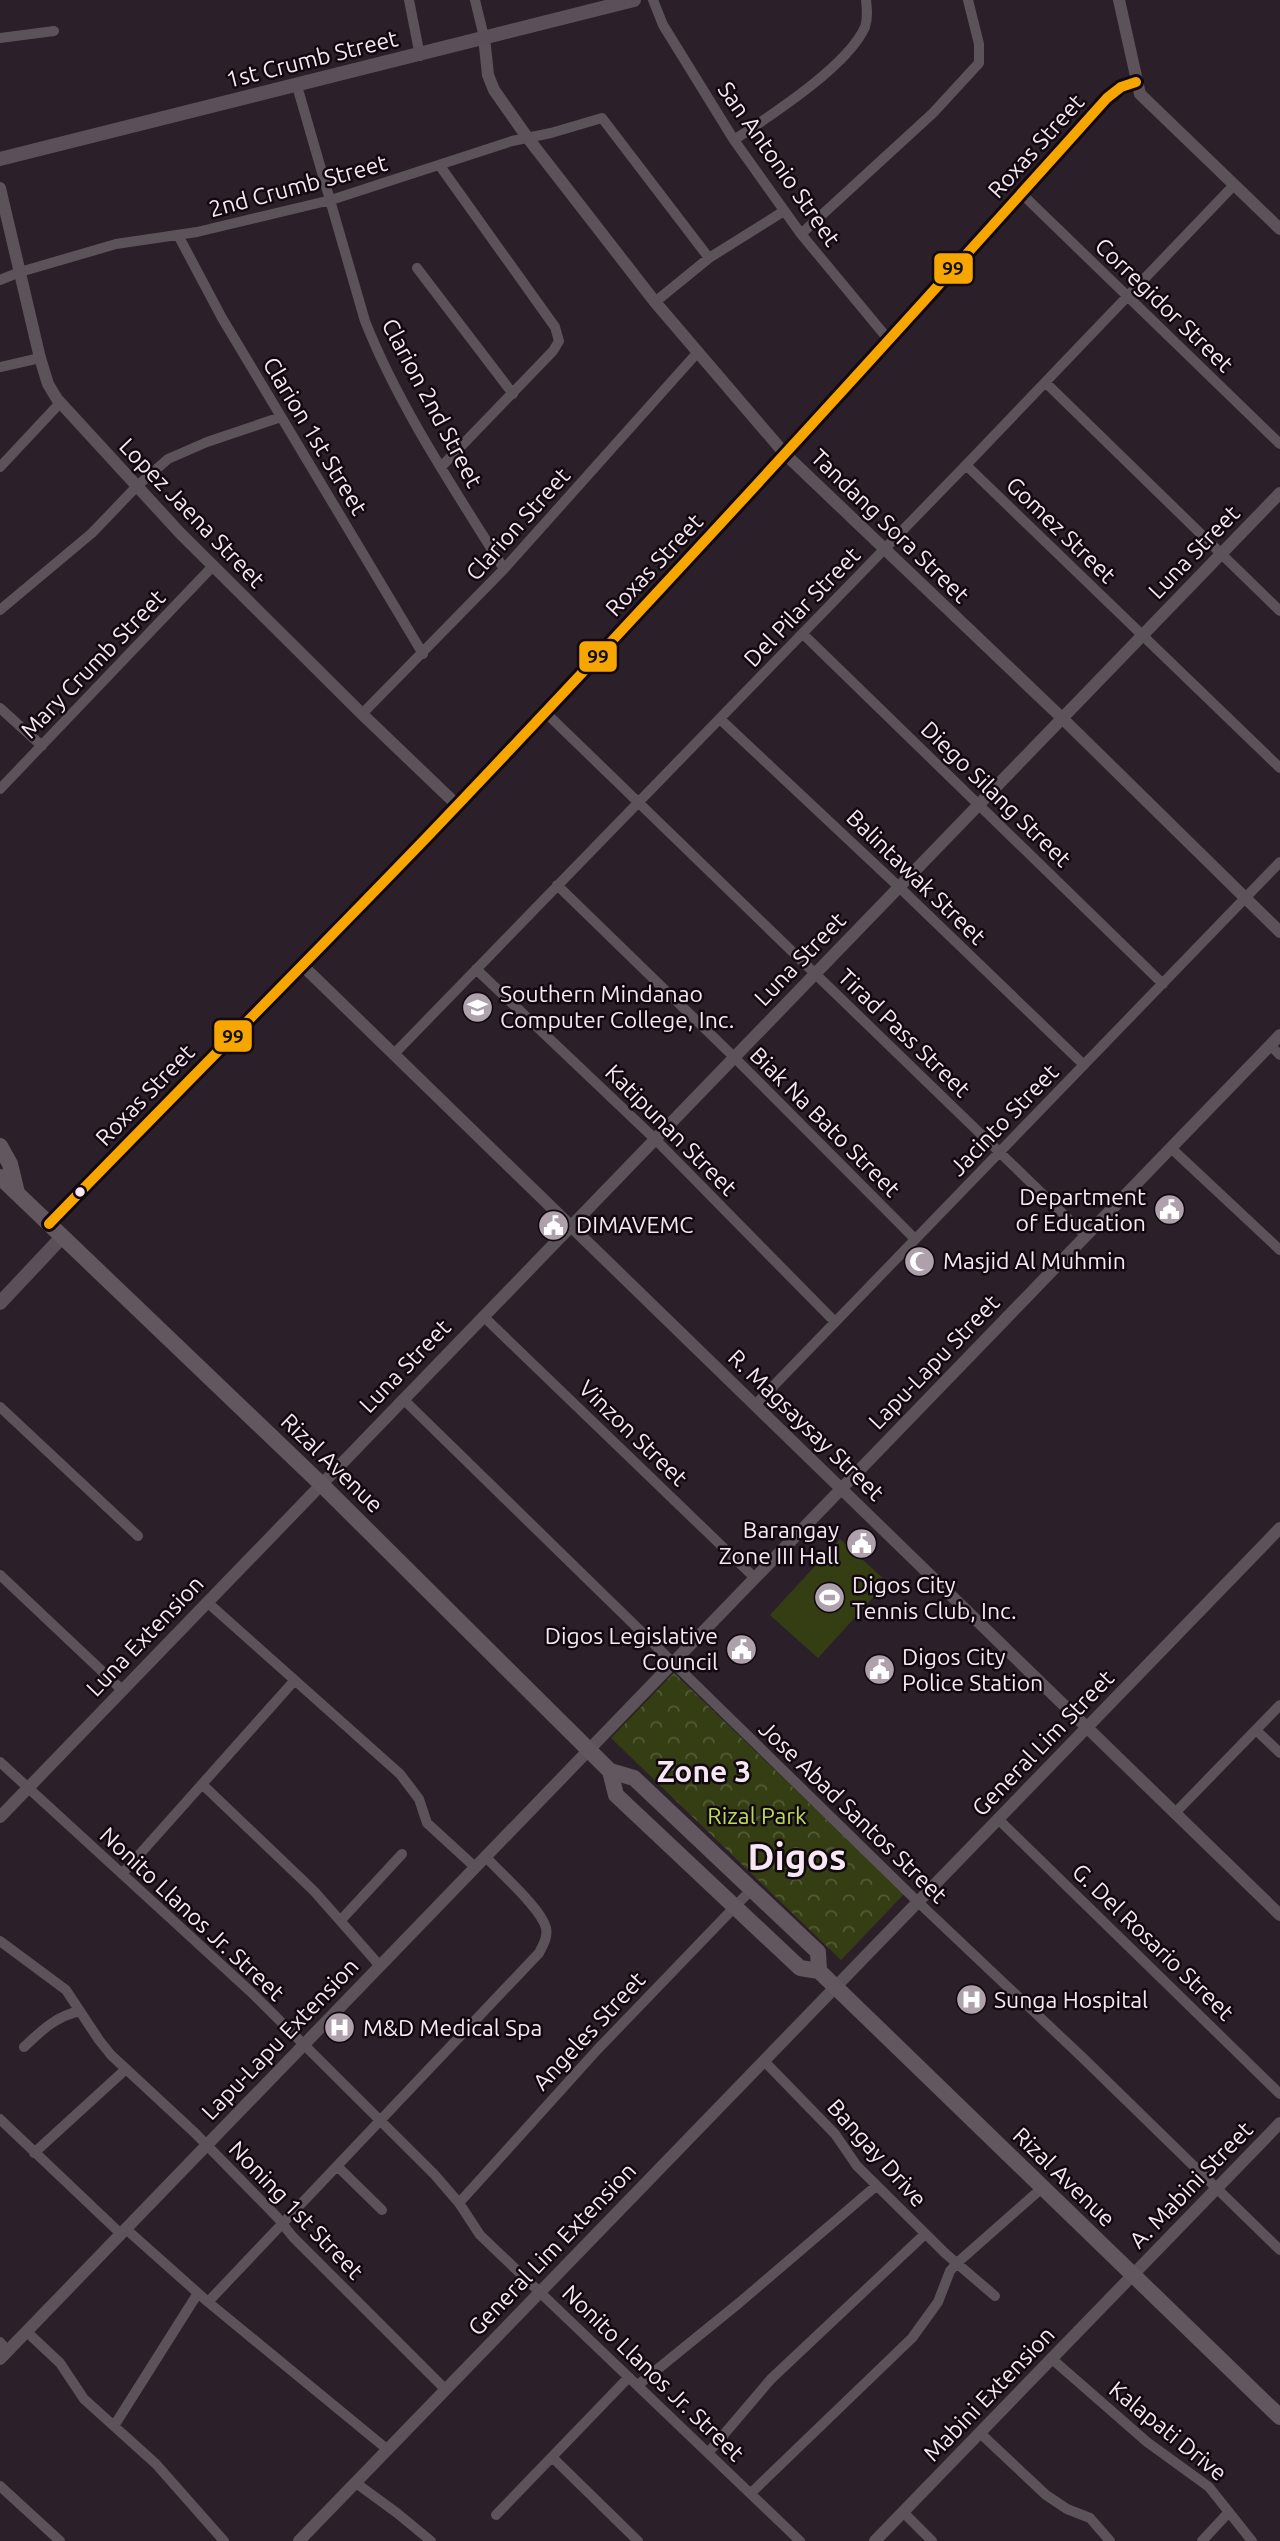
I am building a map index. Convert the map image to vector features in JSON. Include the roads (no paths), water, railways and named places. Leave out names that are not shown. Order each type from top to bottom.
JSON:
[{"type":"main road","name":"1st Crumb Street","points":[[0,159],[420,55],[588,6],[634,0]]},
{"type":"main road","points":[[0,1146],[10,1164],[17,1193]]},
{"type":"main road","name":"Rizal Avenue","points":[[0,1177],[321,1484],[590,1749],[610,1771],[616,1795],[800,1968],[819,1971],[1279,2418]]},
{"type":"main road","points":[[0,1303],[62,1237]]},
{"type":"main road","name":"Rizal Avenue","points":[[610,1771],[634,1778],[818,1952],[819,1971]]},
{"type":"main road","points":[[704,1879],[721,1861]]},
{"type":"street","points":[[409,0],[420,55]]},
{"type":"street","points":[[475,0],[484,37]]},
{"type":"street","name":"San Antonio Street","points":[[653,0],[663,25],[734,140],[801,234],[888,339]]},
{"type":"street","points":[[734,140],[806,89],[844,54],[865,27],[866,0]]},
{"type":"street","points":[[801,234],[933,113],[979,63],[979,44],[968,0]]},
{"type":"street","points":[[1119,0],[1140,94],[1280,229]]},
{"type":"street","points":[[0,38],[54,31]]},
{"type":"street","name":"Tandang Sora Street","points":[[484,37],[488,75],[494,90],[527,137],[655,302],[785,454],[1280,932]]},
{"type":"street","name":"Roxas Street","points":[[49,1224],[545,712],[785,454],[1107,98],[1121,87],[1136,82]]},
{"type":"street","name":"Clarion 2nd Street","points":[[297,86],[365,321],[375,346],[441,467],[505,569]]},
{"type":"street","name":"2nd Crumb Street","points":[[0,280],[123,243],[178,236],[331,200],[527,137],[603,118],[709,258]]},
{"type":"street","points":[[440,166],[558,331],[557,345],[441,467]]},
{"type":"street","name":"Del Pilar Street","points":[[394,1054],[1046,383],[1234,185]]},
{"type":"street","name":"Lopez Jaena Street","points":[[0,188],[40,358],[48,384],[60,403],[213,566],[457,804]]},
{"type":"street","name":"Corregidor Street","points":[[1022,194],[1280,444]]},
{"type":"street","points":[[655,302],[709,258],[784,211]]},
{"type":"street","name":"Clarion 1st Street","points":[[178,236],[222,318],[423,654]]},
{"type":"street","points":[[418,268],[513,394]]},
{"type":"street","name":"Clarion Street","points":[[362,714],[505,569],[697,353]]},
{"type":"street","points":[[0,367],[40,358]]},
{"type":"street","points":[[1046,383],[1280,611]]},
{"type":"street","points":[[0,467],[60,403]]},
{"type":"street","points":[[0,610],[92,533],[137,486],[176,455],[281,417]]},
{"type":"street","name":"Gomez Street","points":[[966,465],[1280,768]]},
{"type":"street","name":"Luna Street","points":[[321,1484],[1280,494]]},
{"type":"street","name":"Mary Crumb Street","points":[[0,789],[213,566]]},
{"type":"street","name":"Diego Silang Street","points":[[803,634],[1163,984]]},
{"type":"street","points":[[0,708],[42,746]]},
{"type":"street","name":"Tirad Pass Street","points":[[545,712],[1086,1236]]},
{"type":"street","name":"Balintawak Street","points":[[720,719],[1084,1065]]},
{"type":"street","name":"Jacinto Street","points":[[755,1405],[1280,862]]},
{"type":"street","name":"Biak Na Bato Street","points":[[557,886],[734,1057],[915,1239]]},
{"type":"street","name":"R. Magsaysay Street","points":[[302,965],[1280,1915]]},
{"type":"street","name":"Katipunan Street","points":[[476,969],[655,1139],[835,1322]]},
{"type":"street","name":"Lapu-Lapu Street","points":[[590,1749],[1280,1035]]},
{"type":"street","points":[[1270,1045],[1280,1055]]},
{"type":"street","points":[[1171,1148],[1280,1250]]},
{"type":"street","name":"Vinzon Street","points":[[483,1316],[755,1578]]},
{"type":"street","name":"Jose Abad Santos Street","points":[[403,1399],[918,1902],[1280,2250]]},
{"type":"street","points":[[0,1407],[138,1536]]},
{"type":"street","name":"Luna Extension","points":[[0,1816],[321,1484]]},
{"type":"street","name":"General Lim Street","points":[[835,1987],[1280,1528]]},
{"type":"street","points":[[0,1575],[122,1690]]},
{"type":"street","points":[[207,1602],[400,1774],[419,1799],[427,1822],[475,1867]]},
{"type":"street","points":[[122,1874],[294,1681]]},
{"type":"street","points":[[1175,1813],[1280,1705]]},
{"type":"street","points":[[1256,1730],[1280,1753]]},
{"type":"street","name":"Lapu-Lapu Extension","points":[[3,2351],[27,2332],[590,1749]]},
{"type":"street","name":"Nonito Llanos Jr. Street","points":[[0,1762],[251,1992],[459,2203],[480,2235],[800,2541]]},
{"type":"street","points":[[203,1785],[341,1920],[380,1966]]},
{"type":"street","name":"G. Del Rosario Street","points":[[998,1819],[1280,2094]]},
{"type":"street","points":[[341,1920],[402,1854]]},
{"type":"street","points":[[208,2302],[531,1963],[544,1944],[547,1936],[543,1922],[513,1884],[486,1857]]},
{"type":"street","name":"Angeles Street","points":[[459,2203],[606,2040],[751,1890]]},
{"type":"street","name":"Noning 1st Street","points":[[0,1941],[66,1990],[99,2040],[126,2069],[207,2145],[293,2237],[446,2390]]},
{"type":"street","name":"General Lim Extension","points":[[299,2541],[835,1987]]},
{"type":"street","points":[[24,2048],[56,2019],[80,2011]]},
{"type":"street","name":"Bangay Drive","points":[[764,2061],[835,2134],[857,2166],[876,2186],[995,2296]]},
{"type":"street","points":[[34,2153],[126,2069]]},
{"type":"street","points":[[0,2119],[123,2232],[388,2450]]},
{"type":"street","name":"A. Mabini Street","points":[[1133,2276],[1280,2123]]},
{"type":"street","points":[[337,2166],[382,2210]]},
{"type":"street","points":[[638,2385],[876,2186]]},
{"type":"street","points":[[751,2493],[912,2339],[938,2302],[950,2271],[1042,2188]]},
{"type":"street","points":[[708,2453],[771,2379],[925,2234]]},
{"type":"street","name":"Mabini Extension","points":[[875,2541],[1133,2276]]},
{"type":"street","points":[[114,2426],[198,2293]]},
{"type":"street","points":[[27,2332],[60,2363],[83,2399],[162,2470],[224,2541]]},
{"type":"street","name":"Kalapati Drive","points":[[1052,2359],[1152,2446],[1209,2487],[1252,2541]]},
{"type":"street","points":[[496,2515],[629,2376]]},
{"type":"street","points":[[980,2433],[1046,2495],[1067,2509],[1090,2518],[1110,2541]]},
{"type":"street","points":[[552,2457],[638,2541]]},
{"type":"street","points":[[356,2483],[397,2512],[431,2541]]},
{"type":"street","points":[[0,2486],[60,2541]]},
{"type":"street","points":[[903,2512],[932,2541]]},
{"type":"street","points":[[1202,2541],[1229,2512]]},
{"type":"place","name":"Southern Mindanao Computer College, Inc.","points":[[477,1007]]},
{"type":"place","name":"Department of Education","points":[[1169,1210]]},
{"type":"place","name":"DIMAVEMC","points":[[553,1225]]},
{"type":"place","name":"Masjid Al Muhmin","points":[[920,1261]]},
{"type":"place","name":"Barangay Zone III Hall","points":[[862,1543]]},
{"type":"place","name":"Digos City Tennis Club, Inc.","points":[[829,1598]]},
{"type":"place","name":"Digos Legislative Council","points":[[741,1649]]},
{"type":"place","name":"Digos City Police Station","points":[[879,1670]]},
{"type":"place","name":"Sunga Hospital","points":[[971,2000]]},
{"type":"place","name":"M&D Medical Spa","points":[[340,2028]]},
{"type":"district","name":"Zone 3","points":[[704,1772]]},
{"type":"district","name":"Digos","points":[[797,1857]]},
{"type":"park label","name":"Rizal Park","points":[[757,1816]]}]
